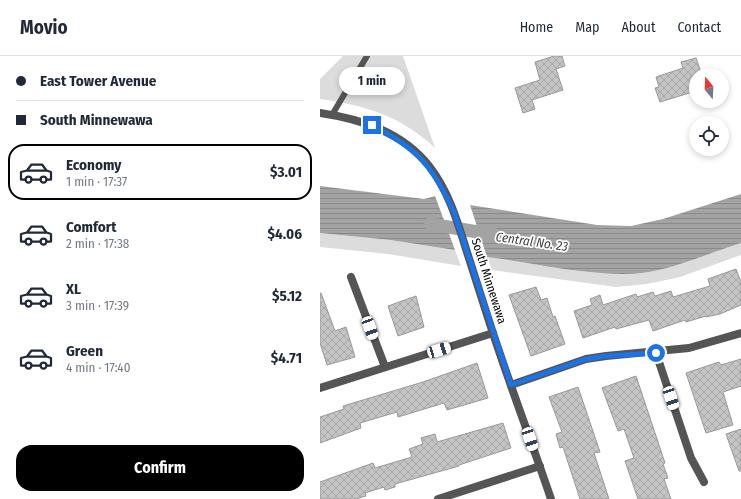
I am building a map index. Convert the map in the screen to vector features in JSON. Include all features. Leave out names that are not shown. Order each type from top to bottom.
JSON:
[{"type":"street","name":"South Minnewawa","points":[[320,113],[348,118],[372,125],[394,136],[413,149],[429,166],[454,212],[493,333],[551,499]]},
{"type":"street","points":[[351,277],[384,367]]},
{"type":"street","points":[[511,385],[586,359],[606,356],[656,353],[689,348],[741,332]]},
{"type":"street","points":[[320,388],[493,333]]},
{"type":"street","points":[[656,353],[691,458],[704,482]]},
{"type":"street","points":[[438,499],[540,466]]},
{"type":"lane","points":[[332,115],[367,56]]},
{"type":"shaded area","points":[[343,56],[403,56],[435,148],[408,127],[382,114],[353,105],[320,99],[320,79]]},
{"type":"shaded area","points":[[320,233],[390,240],[455,250],[461,266],[388,254],[320,247]]},
{"type":"shaded area","points":[[741,243],[741,255],[680,277],[647,284],[616,287],[492,270],[487,257],[585,272],[624,274],[642,273],[667,268]]},
{"type":"water","points":[[320,186],[424,199],[435,196],[455,250],[390,240],[320,233]]},
{"type":"water","points":[[741,194],[741,243],[667,268],[642,273],[624,274],[585,272],[487,257],[470,205],[597,225],[631,226],[663,219]]},
{"type":"building","points":[[554,56],[562,56],[565,66],[556,69],[563,90],[532,100],[535,109],[523,113],[515,88],[540,80],[535,62]]},
{"type":"building","points":[[696,58],[700,68],[689,68],[689,93],[660,102],[655,88],[659,87],[656,77],[683,68],[681,62]]},
{"type":"building","points":[[736,269],[741,282],[741,305],[720,314],[706,316],[686,322],[685,320],[653,331],[649,320],[616,329],[615,327],[583,338],[574,311],[592,305],[590,299],[600,295],[603,305],[636,294],[637,297],[653,292],[655,296],[671,291],[673,297],[710,286],[708,279]]},
{"type":"building","points":[[536,287],[541,300],[547,298],[553,317],[555,316],[565,344],[531,356],[509,295]]},
{"type":"building","points":[[320,293],[335,331],[346,327],[355,357],[327,365],[320,343]]},
{"type":"building","points":[[416,296],[424,327],[398,336],[388,306]]},
{"type":"building","points":[[741,359],[741,386],[723,392],[733,425],[706,433],[686,373],[719,362],[721,365]]},
{"type":"building","points":[[477,363],[488,398],[447,410],[444,403],[398,417],[397,412],[360,423],[361,428],[320,443],[320,417],[344,409],[343,406],[423,382]]},
{"type":"building","points":[[636,376],[665,463],[663,464],[668,478],[664,479],[671,499],[638,499],[625,461],[634,458],[624,429],[618,431],[602,388]]},
{"type":"building","points":[[578,387],[600,452],[594,453],[609,499],[580,499],[563,447],[560,448],[556,434],[562,432],[549,397]]},
{"type":"building","points":[[503,423],[511,448],[459,466],[395,484],[395,487],[385,490],[384,487],[365,493],[366,496],[356,499],[320,499],[320,482],[373,463],[375,468],[412,457],[409,449],[423,444],[421,438],[435,434],[437,442]]},
{"type":"building","points":[[741,429],[741,471],[739,471],[726,434]]},
{"type":"waterway","name":"Central No. 23","points":[[430,224],[496,235]]},
{"type":"route","points":[[372,125],[394,136],[413,149],[429,166],[448,197],[511,385],[586,359],[606,356],[656,353]]}]
